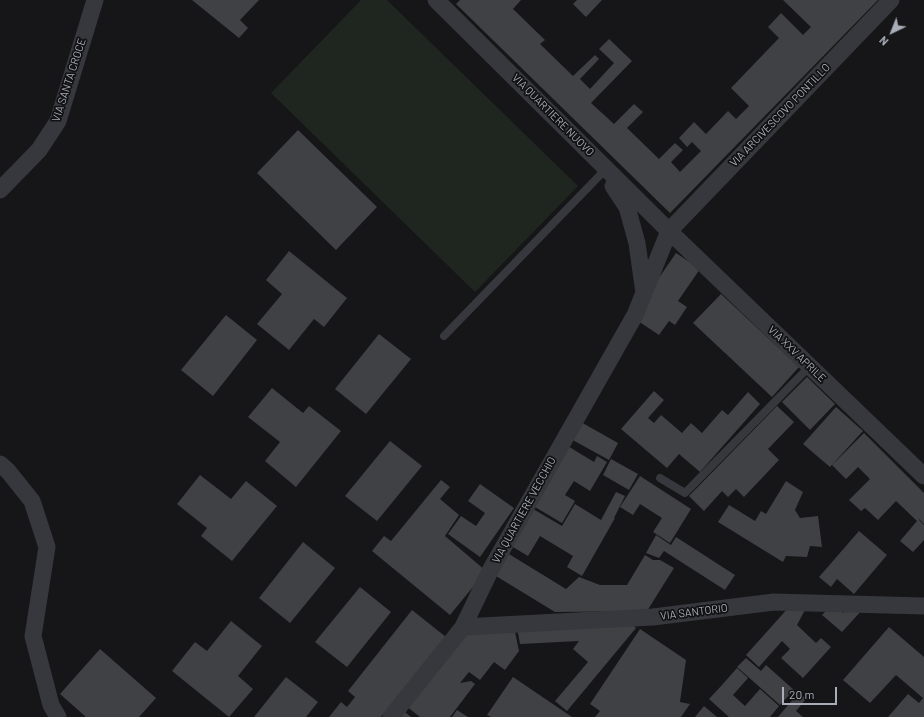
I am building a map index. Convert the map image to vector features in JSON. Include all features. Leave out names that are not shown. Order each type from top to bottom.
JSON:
[{"type":"street","name":"VIA SANTA CROCE","points":[[0,190],[40,150],[58,121],[95,0]]},
{"type":"street","name":"VIA ARCIVESCOVO PONTILLO","points":[[669,231],[891,0]]},
{"type":"street","name":"VIA QUARTIERE NUOVO","points":[[445,3],[669,231]]},
{"type":"street","points":[[595,157],[627,207],[637,243],[644,294]]},
{"type":"street","name":"VIA QUARTIERE VECCHIO","points":[[391,717],[463,627],[491,569],[635,315],[669,231]]},
{"type":"street","name":"VIA XXV APRILE","points":[[669,231],[924,476]]},
{"type":"street","points":[[0,464],[8,471],[32,501],[48,547],[33,636],[51,705],[58,717]]},
{"type":"street","name":"VIA SANTORIO","points":[[463,627],[653,617],[774,602],[924,606]]},
{"type":"lane","points":[[444,336],[604,171]]},
{"type":"lane","points":[[660,478],[685,493],[810,366]]},
{"type":"shaded area","points":[[361,0],[387,0],[578,186],[475,292],[271,93]]},
{"type":"building","points":[[192,0],[259,0],[240,20],[248,28],[239,38]]},
{"type":"building","points":[[460,0],[521,0],[513,9],[545,40],[540,44],[573,76],[595,55],[599,59],[580,79],[590,89],[614,63],[599,49],[609,39],[632,61],[591,103],[614,124],[634,104],[643,112],[627,128],[659,159],[675,143],[683,150],[671,162],[680,172],[701,151],[692,142],[687,147],[679,138],[694,122],[706,134],[728,111],[736,119],[749,106],[731,88],[779,38],[768,27],[781,13],[803,35],[811,27],[783,0],[878,0],[670,213],[456,4]]},
{"type":"building","points":[[577,0],[602,0],[586,17],[573,4]]},
{"type":"building","points":[[298,130],[377,207],[336,250],[257,173]]},
{"type":"building","points":[[289,251],[347,298],[324,327],[314,319],[289,350],[257,324],[282,294],[266,280]]},
{"type":"building","points":[[676,253],[700,269],[678,301],[687,307],[675,325],[669,321],[659,335],[632,317]]},
{"type":"building","points":[[721,294],[799,367],[772,397],[693,323]]},
{"type":"building","points":[[226,315],[257,340],[213,396],[181,370]]},
{"type":"building","points":[[379,334],[411,359],[366,414],[335,389]]},
{"type":"building","points":[[807,377],[835,404],[810,430],[782,402]]},
{"type":"building","points":[[272,388],[303,413],[309,406],[341,431],[296,487],[265,461],[280,442],[248,417]]},
{"type":"building","points":[[654,391],[664,400],[648,418],[654,423],[661,415],[682,433],[691,423],[702,433],[722,410],[728,415],[748,392],[760,404],[700,472],[679,454],[667,468],[621,429]]},
{"type":"building","points":[[777,406],[794,422],[768,449],[779,460],[744,497],[736,489],[728,497],[722,491],[704,511],[689,496]]},
{"type":"building","points":[[836,407],[863,431],[830,467],[803,444]]},
{"type":"building","points":[[579,421],[618,443],[609,460],[569,438]]},
{"type":"building","points":[[864,433],[924,493],[924,524],[919,520],[924,525],[924,540],[913,552],[900,541],[917,521],[896,501],[878,520],[865,508],[861,511],[849,500],[870,479],[858,467],[846,479],[832,465]]},
{"type":"building","points":[[390,441],[422,466],[377,521],[345,496]]},
{"type":"building","points":[[566,445],[594,462],[597,456],[607,462],[590,491],[574,481],[565,495],[575,501],[562,523],[530,504]]},
{"type":"building","points":[[611,459],[638,474],[629,490],[603,475]]},
{"type":"building","points":[[200,475],[231,499],[246,481],[277,506],[232,561],[201,536],[207,528],[177,504]]},
{"type":"building","points":[[640,476],[691,509],[670,543],[653,532],[662,518],[640,504],[633,515],[620,507]]},
{"type":"building","points":[[441,480],[450,487],[440,499],[459,515],[445,536],[486,571],[450,615],[372,551],[384,536],[391,541]]},
{"type":"building","points":[[786,481],[803,492],[795,510],[800,518],[818,516],[822,547],[810,546],[807,557],[786,556],[783,562],[718,522],[729,505],[755,521],[761,511],[766,514]]},
{"type":"building","points":[[480,484],[514,508],[480,557],[448,534],[461,516],[476,526],[485,513],[468,501]]},
{"type":"building","points":[[616,492],[625,496],[615,518],[582,576],[567,567],[573,556],[540,536],[528,556],[506,543],[528,506],[562,526],[575,504],[601,520]]},
{"type":"building","points":[[859,531],[887,555],[854,594],[837,579],[831,587],[819,577]]},
{"type":"building","points":[[656,535],[671,545],[676,537],[735,575],[725,590],[664,551],[659,558],[646,553]]},
{"type":"building","points":[[303,542],[335,568],[290,623],[259,598]]},
{"type":"building","points":[[504,551],[566,589],[579,577],[600,585],[627,585],[645,555],[653,560],[660,560],[674,568],[647,611],[555,612],[491,573]]},
{"type":"building","points":[[360,587],[391,612],[347,667],[315,642]]},
{"type":"building","points":[[833,604],[843,613],[851,607],[864,608],[842,632],[822,615]]},
{"type":"building","points":[[789,607],[805,610],[797,625],[816,643],[821,638],[831,647],[803,678],[781,658],[790,649],[782,641],[759,667],[746,655]]},
{"type":"building","points":[[412,610],[446,637],[381,717],[329,717],[341,702],[347,707],[355,697],[348,691]]},
{"type":"building","points":[[626,620],[636,628],[567,711],[555,701],[588,662],[573,649],[579,641],[520,644],[517,627]]},
{"type":"building","points":[[231,621],[262,646],[238,676],[253,689],[229,717],[172,671],[195,642],[207,651]]},
{"type":"building","points":[[514,627],[519,651],[505,670],[494,662],[480,680],[469,672],[460,683],[471,681],[475,684],[450,717],[420,717],[406,706],[464,633]]},
{"type":"building","points":[[889,627],[924,657],[924,717],[888,717],[908,694],[919,703],[923,698],[896,675],[870,703],[843,680]]},
{"type":"building","points":[[640,629],[686,660],[680,702],[690,704],[681,717],[595,717],[600,711],[590,704]]},
{"type":"building","points":[[100,649],[156,698],[139,717],[86,717],[60,694]]},
{"type":"building","points":[[746,658],[761,671],[766,665],[794,690],[780,705],[737,667]]},
{"type":"building","points":[[737,668],[748,678],[733,695],[722,685]]},
{"type":"building","points":[[286,677],[318,702],[306,717],[254,717]]},
{"type":"building","points":[[513,677],[572,717],[491,717],[487,715]]},
{"type":"building","points":[[722,685],[745,706],[760,689],[779,706],[770,717],[729,717],[709,699]]},
{"type":"building","points":[[799,692],[806,699],[796,711],[803,717],[778,717]]},
{"type":"building","points":[[704,706],[717,717],[695,717]]},
{"type":"building","points":[[457,710],[468,717],[452,717]]},
{"type":"building","points":[[405,712],[411,717],[400,717]]}]
